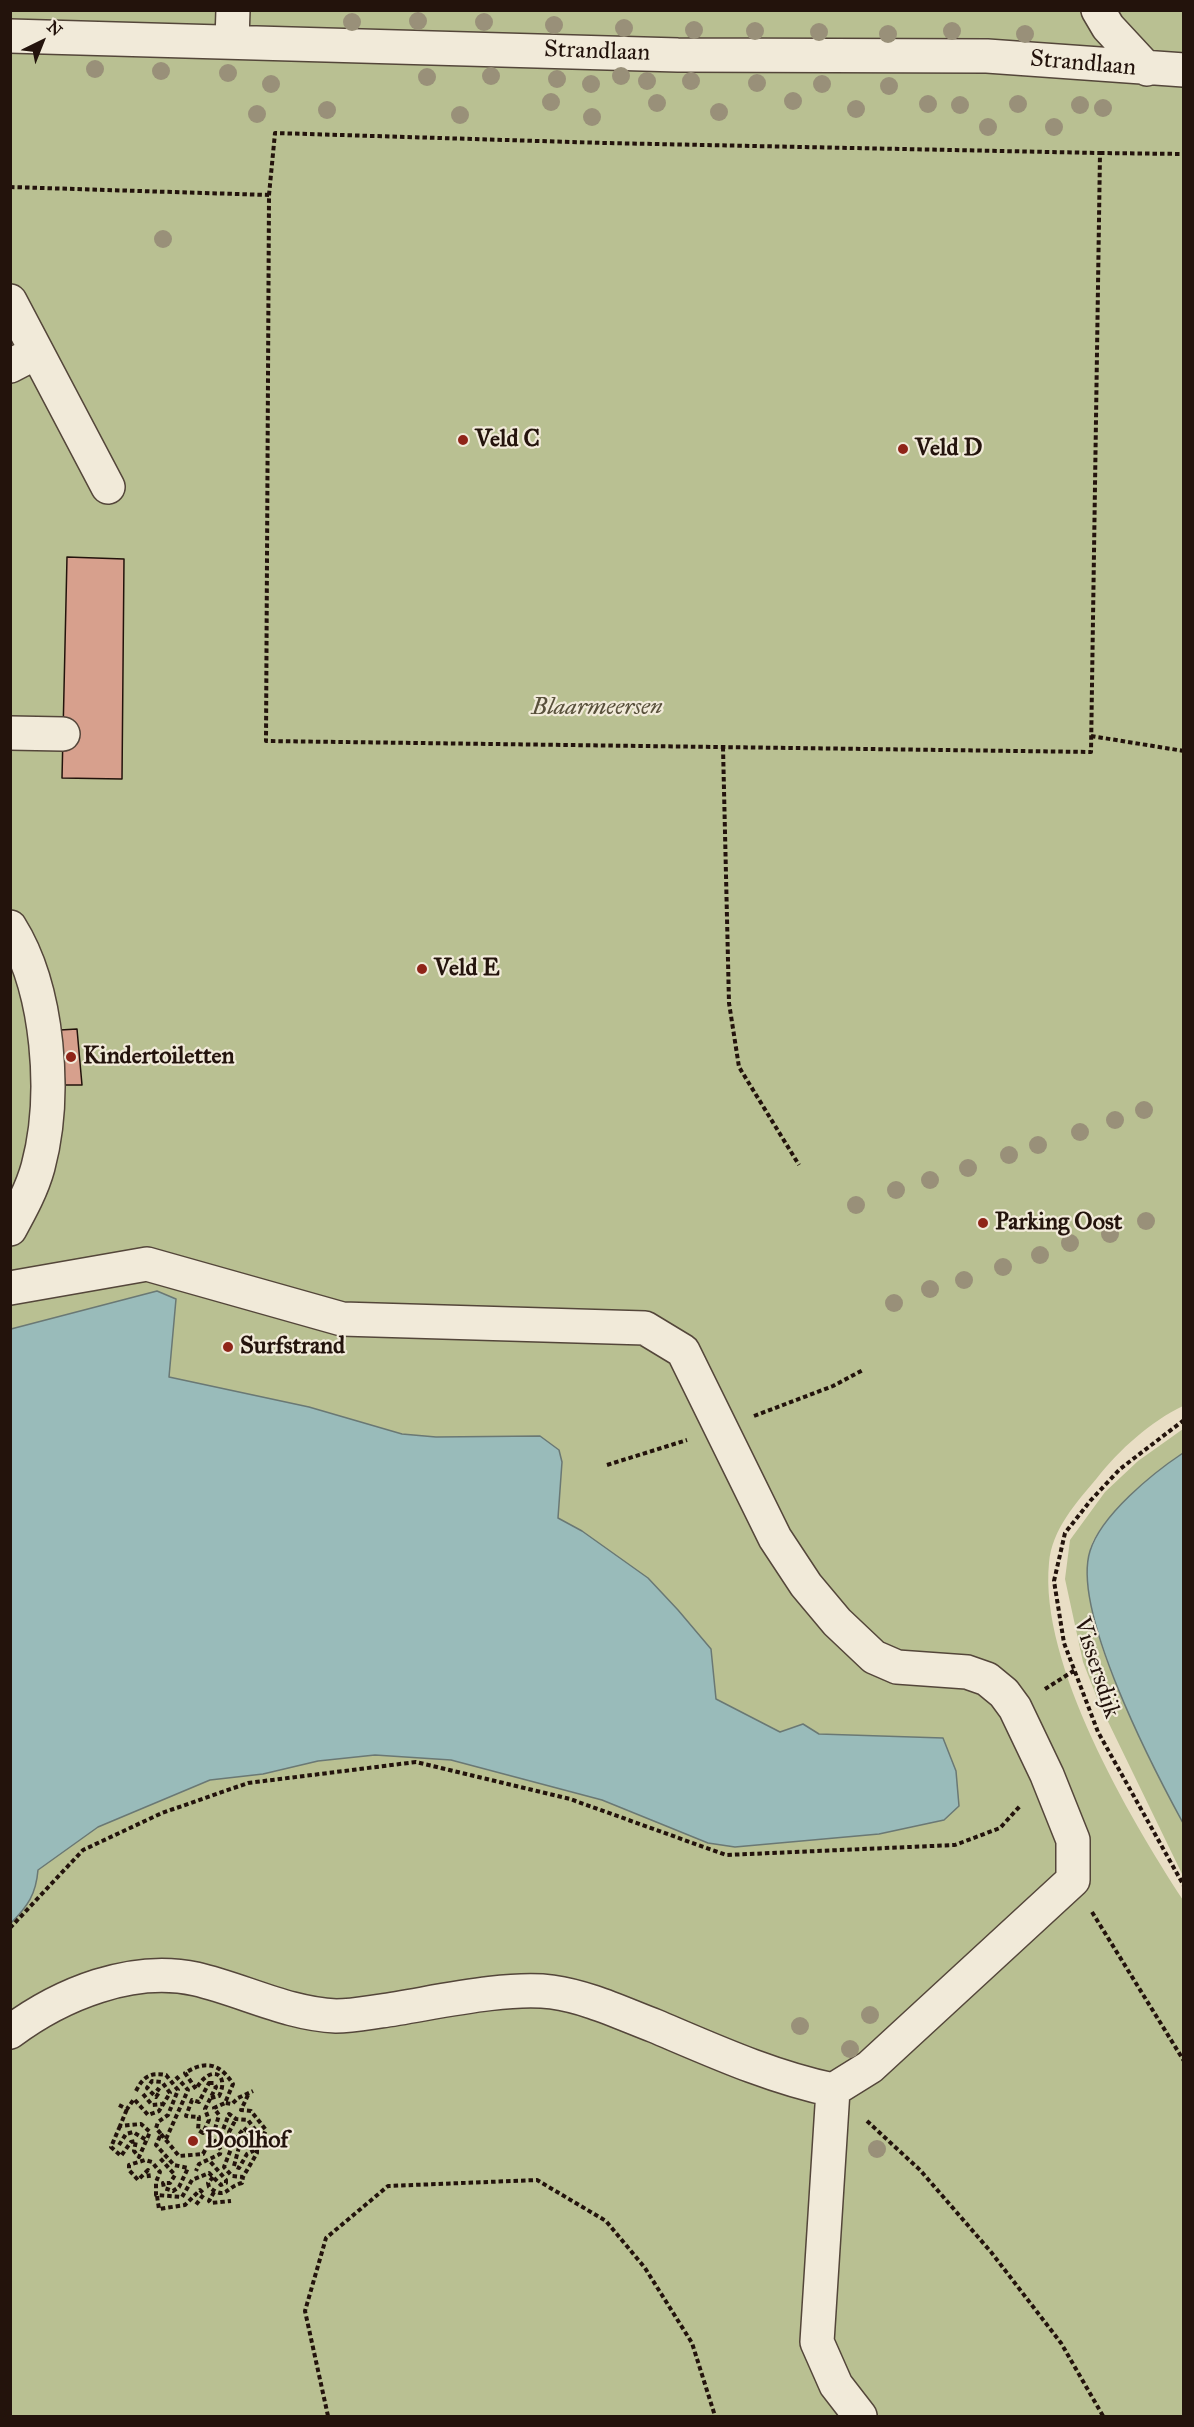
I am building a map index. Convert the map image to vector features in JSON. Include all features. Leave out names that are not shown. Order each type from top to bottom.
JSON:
[{"type":"street","points":[[1098,10],[1108,27],[1147,69]]},
{"type":"street","name":"Strandlaan","points":[[10,36],[233,25],[678,55],[987,56],[1184,70]]},
{"type":"street","points":[[10,301],[24,359],[108,487]]},
{"type":"street","points":[[10,733],[63,734]]},
{"type":"street","points":[[10,927],[33,973],[46,1049],[47,1117],[38,1167],[28,1196],[10,1229]]},
{"type":"street","points":[[10,1288],[147,1264],[342,1319],[645,1328],[683,1351],[776,1538],[806,1585],[837,1622],[874,1657],[897,1667],[967,1672],[987,1679],[1004,1693],[1015,1708],[1047,1775],[1073,1840],[1073,1880],[870,2067],[834,2090],[774,2076],[594,2001],[552,1992],[516,1991],[337,2016],[301,2011],[196,1979],[148,1977],[111,1982],[71,1996],[29,2018],[10,2032]]},
{"type":"street","points":[[834,2090],[817,2342],[836,2385],[860,2416]]},
{"type":"path","points":[[1100,153],[1090,752],[266,741],[269,195],[275,133],[605,143],[1183,154]]},
{"type":"path","points":[[10,187],[269,195]]},
{"type":"path","points":[[1091,736],[1132,745],[1184,751]]},
{"type":"path","points":[[723,747],[729,1003],[739,1067],[799,1165]]},
{"type":"path","name":"Vissersdijk","points":[[1184,1420],[1120,1469],[1091,1500],[1065,1533],[1054,1581],[1064,1643],[1098,1732],[1184,1886]]},
{"type":"path","points":[[10,1928],[83,1850],[162,1813],[248,1783],[416,1762],[570,1799],[658,1832],[726,1854],[748,1855],[955,1845],[1000,1828],[1047,1775]]},
{"type":"path","points":[[1073,1880],[1184,2061]]},
{"type":"path","points":[[211,2098],[216,2087],[214,2083],[209,2083],[199,2102],[192,2100],[186,2116],[199,2117],[198,2130],[203,2133],[208,2120],[204,2109],[211,2098],[219,2096],[224,2087],[223,2081],[216,2074],[209,2074],[203,2076],[196,2089],[185,2073],[216,2065],[221,2067],[233,2084],[225,2103]]},
{"type":"path","points":[[136,2091],[142,2079],[153,2073],[166,2075],[178,2090],[168,2115],[158,2122],[156,2128],[179,2156],[203,2154],[212,2137],[221,2150],[220,2154],[213,2155],[209,2160],[199,2164],[196,2171]]},
{"type":"path","points":[[166,2139],[188,2090],[174,2074]]},
{"type":"path","points":[[140,2159],[134,2151],[136,2142],[131,2142],[121,2156],[111,2147],[111,2142],[134,2099],[148,2115],[159,2111],[170,2093],[162,2082],[152,2081],[147,2088],[156,2097],[160,2091],[156,2088]]},
{"type":"path","points":[[834,2090],[920,2170],[991,2252],[1061,2343],[1103,2416]]},
{"type":"path","points":[[215,2129],[219,2115],[214,2108],[225,2103],[232,2104],[238,2098],[253,2091]]},
{"type":"path","points":[[143,2094],[152,2105],[164,2104]]},
{"type":"path","points":[[213,2177],[208,2183],[214,2192],[223,2194],[234,2185],[242,2183],[257,2153],[266,2130],[251,2111],[241,2110],[248,2094]]},
{"type":"path","points":[[119,2105],[127,2109]]},
{"type":"path","points":[[235,2140],[244,2128],[247,2131],[245,2140],[248,2144],[253,2143],[257,2132],[248,2120],[236,2119],[229,2114],[221,2135],[231,2149],[224,2167],[232,2176],[243,2177]]},
{"type":"path","points":[[236,2119],[229,2132],[239,2150],[234,2166],[239,2168],[247,2154],[257,2149]]},
{"type":"path","points":[[120,2126],[141,2124],[150,2132],[140,2159]]},
{"type":"path","points":[[119,2145],[126,2134],[133,2132],[148,2141]]},
{"type":"path","points":[[159,2157],[175,2175],[170,2183],[163,2183],[164,2188],[173,2191],[179,2187],[188,2168],[174,2165],[156,2145],[160,2134]]},
{"type":"path","points":[[149,2178],[148,2170],[138,2180],[129,2170],[129,2164],[140,2159],[152,2162],[160,2172],[156,2182],[159,2209],[185,2205],[200,2190],[204,2194],[203,2198],[195,2206]]},
{"type":"path","points":[[156,2195],[182,2197],[192,2180],[209,2173],[221,2186],[226,2183],[209,2160]]},
{"type":"path","points":[[328,2416],[306,2311],[326,2238],[388,2186],[537,2180],[606,2221],[645,2268],[692,2343],[716,2416]]},
{"type":"path","points":[[214,2192],[209,2201],[211,2203],[231,2201]]},
{"type":"green space","name":"Blaarmeersen","points":[[11,11],[1183,11],[1183,1406],[1148,1428],[1106,1467],[1066,1517],[1055,1539],[1049,1563],[1050,1603],[1058,1647],[1073,1692],[1114,1784],[1183,1900],[1183,2416],[11,2416]]},
{"type":"green space","points":[[1183,1429],[1183,1453],[1130,1497],[1095,1538],[1090,1550],[1088,1575],[1090,1602],[1097,1631],[1118,1689],[1183,1822],[1185,1841],[1183,1876],[1099,1703],[1083,1662],[1065,1579],[1070,1540],[1105,1492],[1138,1461]]},
{"type":"water","points":[[157,1291],[176,1299],[169,1377],[309,1407],[402,1434],[436,1437],[540,1436],[559,1450],[562,1462],[558,1518],[582,1531],[648,1578],[678,1610],[711,1649],[716,1699],[780,1732],[803,1724],[819,1734],[943,1738],[956,1771],[959,1806],[944,1820],[879,1834],[735,1847],[708,1843],[602,1800],[451,1760],[375,1755],[318,1761],[263,1774],[210,1780],[98,1827],[38,1870],[30,1899],[11,1923],[11,1329]]},
{"type":"water","points":[[1183,1453],[1183,1823],[1135,1729],[1118,1689],[1092,1611],[1087,1578],[1090,1551],[1105,1523],[1143,1483]]},
{"type":"building","points":[[67,557],[124,559],[122,779],[62,778]]},
{"type":"building","name":"Kindertoiletten","points":[[77,1029],[82,1085],[65,1085],[60,1030]]},
{"type":"place","name":"Veld C","points":[[463,440]]},
{"type":"place","name":"Veld D","points":[[903,449]]},
{"type":"place","name":"Veld E","points":[[422,969]]},
{"type":"place","name":"Kindertoiletten","points":[[71,1057]]},
{"type":"place","name":"Parking Oost","points":[[983,1223]]},
{"type":"place","name":"Surfstrand","points":[[228,1347]]},
{"type":"place","name":"Doolhof","points":[[193,2141]]}]
